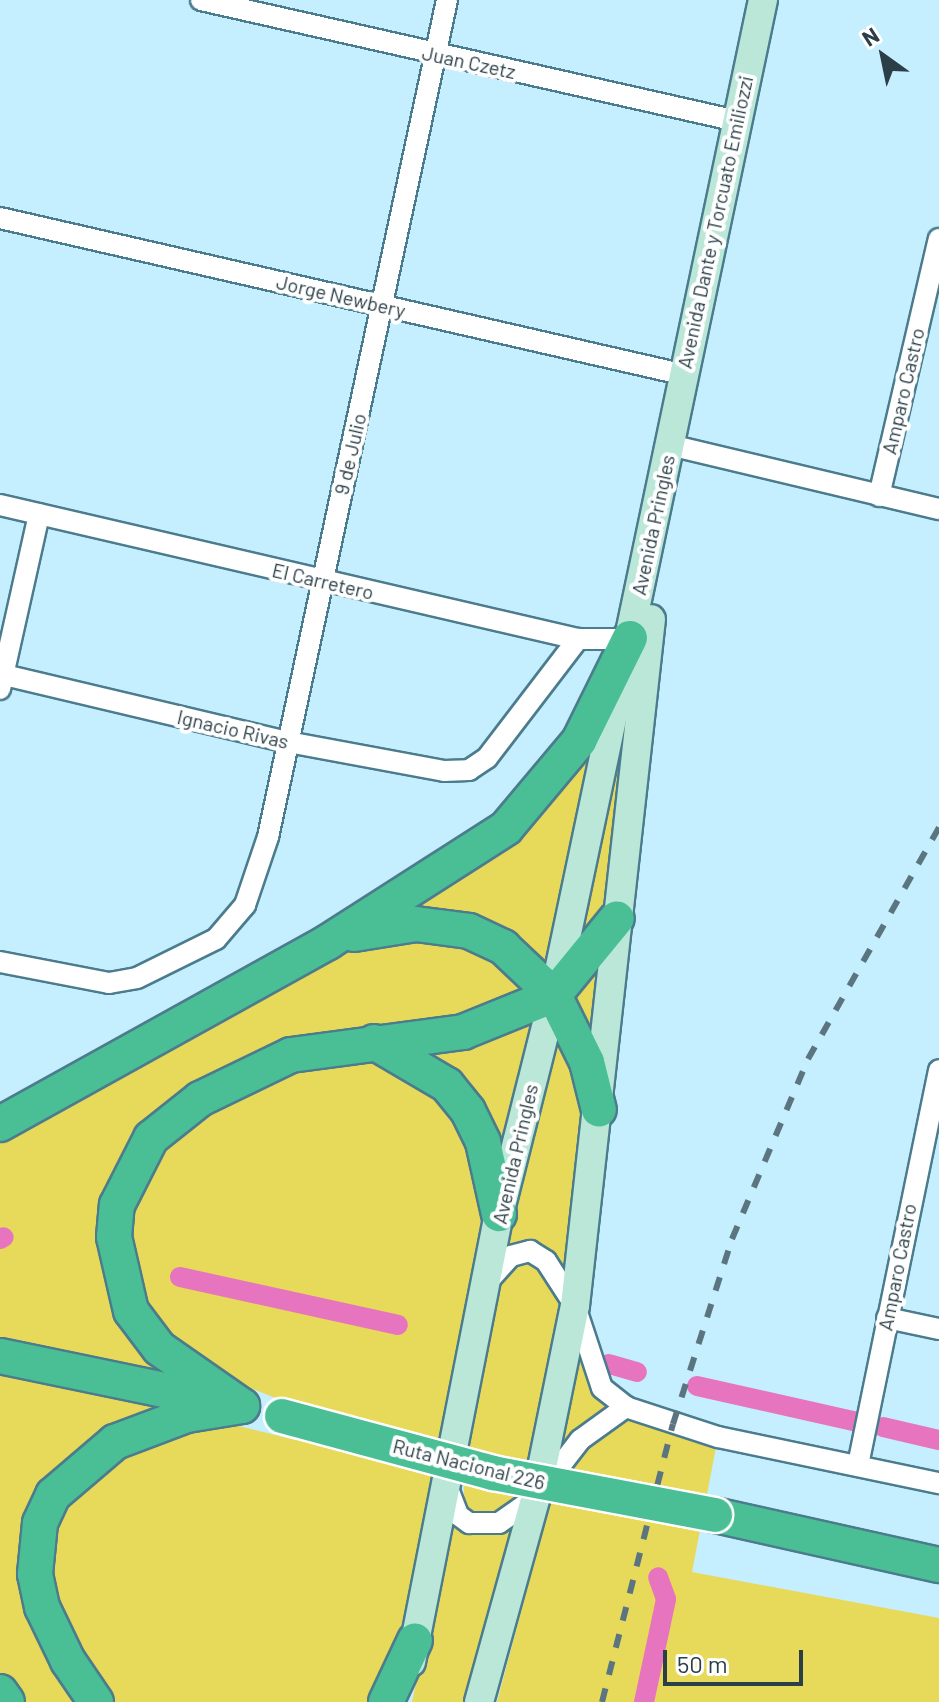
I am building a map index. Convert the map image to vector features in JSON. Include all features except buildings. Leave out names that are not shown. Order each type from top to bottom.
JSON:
[{"type":"highway","points":[[0,1124],[328,942],[506,828],[542,792],[579,741],[639,640]]},
{"type":"highway","points":[[242,1406],[159,1348],[131,1311],[114,1237],[117,1205],[151,1138],[200,1099],[291,1055],[463,1032],[554,995],[617,918]]},
{"type":"highway","points":[[328,942],[416,924],[469,931],[503,947],[554,995],[587,1062],[599,1110]]},
{"type":"highway","points":[[373,1042],[436,1077],[468,1111],[483,1142],[499,1214]]},
{"type":"highway","name":"Ruta Nacional 226","points":[[0,1356],[242,1406],[493,1473],[715,1515],[939,1565]]},
{"type":"highway","points":[[96,1702],[68,1661],[42,1607],[35,1574],[40,1523],[53,1495],[115,1442],[187,1415],[242,1406]]},
{"type":"highway","points":[[386,1702],[415,1640]]},
{"type":"highway","points":[[0,1692],[7,1702]]},
{"type":"main road","name":"Avenida Dante y Torcuato Emiliozzi","points":[[670,445],[681,374],[763,0]]},
{"type":"main road","name":"Avenida Pringles","points":[[403,1702],[490,1279],[499,1214],[639,640],[670,445]]},
{"type":"main road","name":"Avenida Pringles","points":[[479,1702],[536,1497],[575,1306],[599,1110],[639,640]]},
{"type":"street","name":"Juan Czetz","points":[[201,0],[737,121]]},
{"type":"street","name":"9 de Julio","points":[[0,962],[109,983],[137,978],[216,939],[245,905],[268,837],[447,0]]},
{"type":"street","name":"Jorge Newbery","points":[[0,218],[681,374]]},
{"type":"street","name":"Amparo Castro","points":[[879,496],[939,239]]},
{"type":"street","points":[[670,445],[939,509]]},
{"type":"street","name":"El Carretero","points":[[0,505],[578,639],[639,640]]},
{"type":"street","points":[[1,679],[39,514]]},
{"type":"street","name":"Ignacio Rivas","points":[[1,679],[288,742],[444,771],[469,770],[487,758],[578,639]]},
{"type":"street","name":"Amparo Castro","points":[[858,1465],[933,1114],[939,1070]]},
{"type":"street","points":[[490,1279],[511,1256],[530,1251],[546,1261],[575,1306],[602,1388],[626,1407],[718,1437],[939,1483]]},
{"type":"street","points":[[887,1318],[939,1329]]},
{"type":"street","points":[[446,1482],[458,1515],[481,1527],[517,1513],[536,1497],[580,1440],[626,1407]]},
{"type":"shaded area","points":[[634,653],[612,887],[595,935],[570,962]]},
{"type":"shaded area","points":[[600,715],[549,982],[510,941],[373,923],[478,857]]},
{"type":"shaded area","points":[[464,936],[540,990],[524,1003],[189,1096],[103,1230],[194,1387],[0,1347],[0,1139],[346,942]]},
{"type":"shaded area","points":[[610,940],[595,1066],[563,996]]},
{"type":"shaded area","points":[[543,1008],[500,1185],[404,1047]]},
{"type":"shaded area","points":[[558,1017],[587,1113],[567,1271],[550,1253],[508,1249]]},
{"type":"shaded area","points":[[370,1050],[456,1104],[487,1226],[417,1574],[390,1671],[377,1702],[110,1702],[57,1621],[44,1557],[63,1494],[84,1471],[202,1417],[295,1440],[304,1409],[199,1368],[134,1303],[120,1232],[162,1136],[260,1076]]},
{"type":"shaded area","points":[[521,1261],[538,1264],[556,1287],[560,1318],[523,1492],[514,1505],[487,1519],[465,1511],[462,1456],[501,1277]]},
{"type":"shaded area","points":[[578,1335],[597,1394],[609,1407],[556,1450]]},
{"type":"shaded area","points":[[0,1364],[188,1405],[134,1421],[28,1547],[86,1702],[16,1702],[0,1680]]},
{"type":"shaded area","points":[[628,1414],[718,1437],[692,1572],[939,1618],[939,1702],[497,1702],[554,1488],[566,1463]]},
{"type":"shaded area","points":[[451,1515],[479,1535],[517,1523],[469,1702],[412,1702]]},
{"type":"waterway","points":[[0,1239],[4,1237]]},
{"type":"waterway","points":[[180,1277],[398,1325]]},
{"type":"waterway","points":[[609,1364],[637,1372]]},
{"type":"waterway","points":[[697,1386],[853,1421]]},
{"type":"waterway","points":[[883,1427],[939,1440]]},
{"type":"waterway","points":[[644,1702],[666,1599],[658,1577]]},
{"type":"railway","points":[[602,1702],[673,1424],[732,1239],[808,1059],[939,827]]}]
